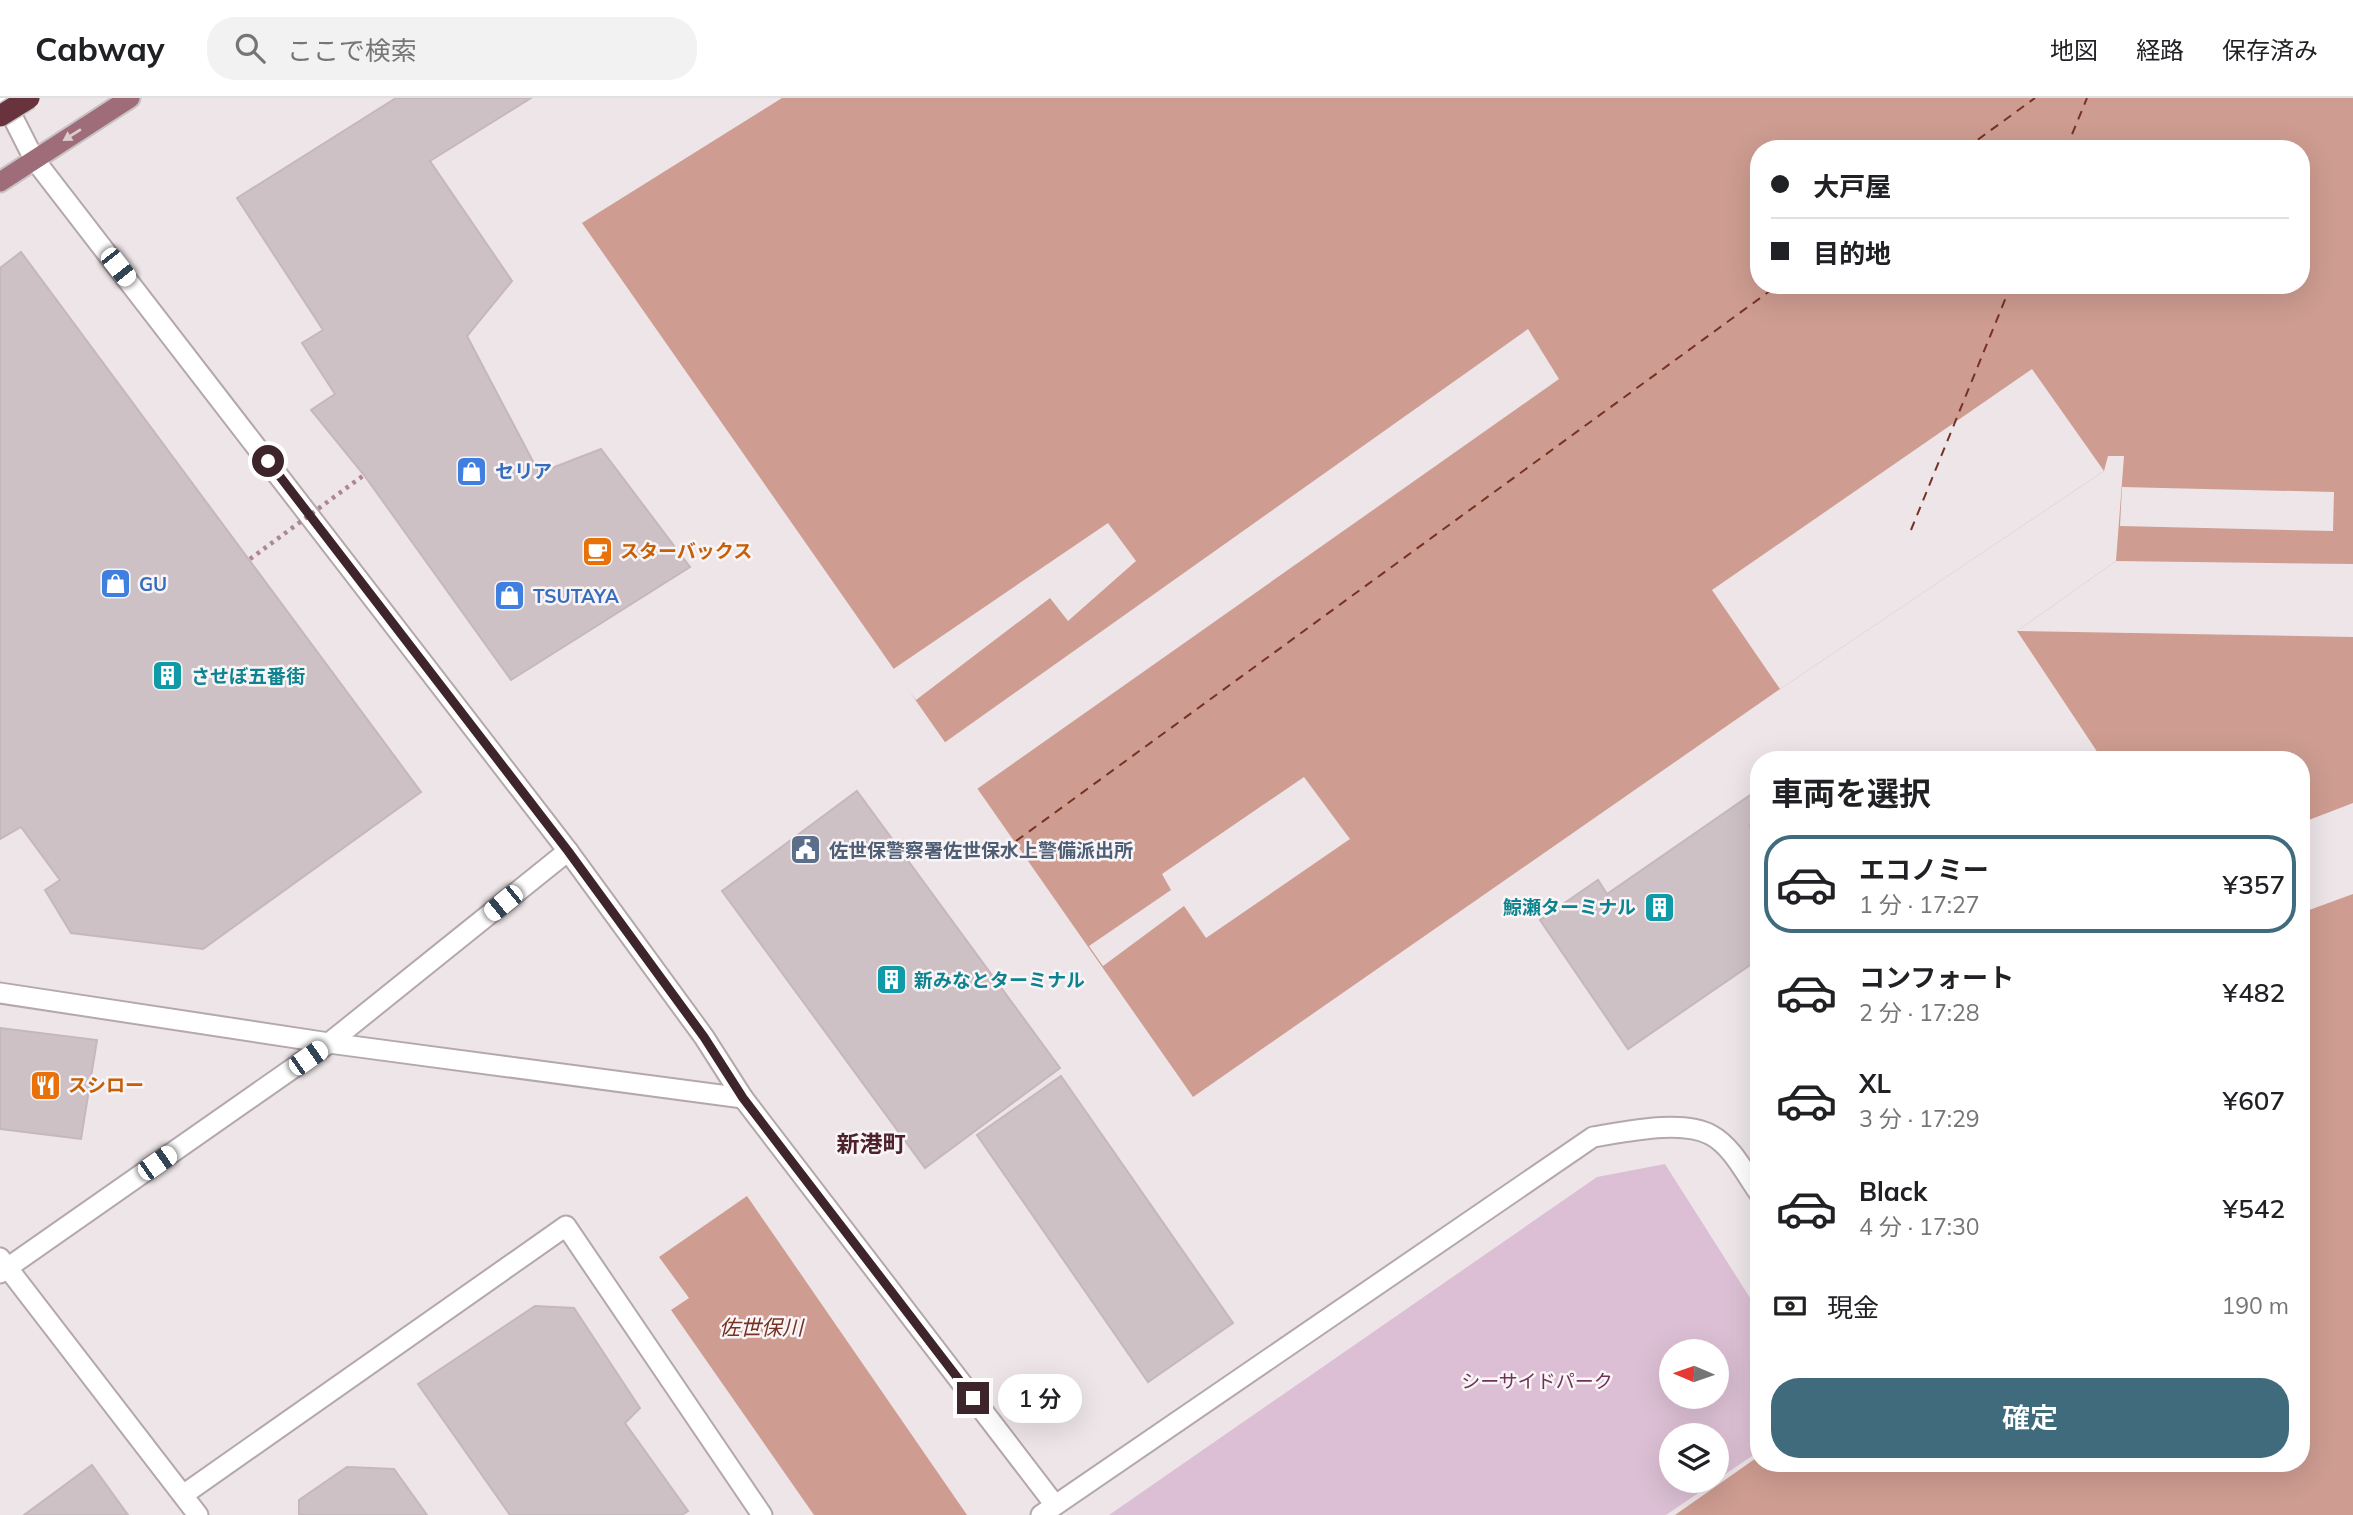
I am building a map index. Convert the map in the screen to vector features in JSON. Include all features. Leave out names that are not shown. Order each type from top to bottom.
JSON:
[{"type":"highway","points":[[0,116],[29,98]]},
{"type":"main road","points":[[0,182],[130,98]]},
{"type":"street","points":[[3,98],[34,159],[568,851],[704,1037],[743,1098],[1048,1510],[1593,1138],[1644,1129],[1692,1129],[1711,1135],[1725,1146],[1750,1181]]},
{"type":"street","points":[[198,1515],[2,1266],[329,1043],[568,851]]},
{"type":"street","points":[[0,993],[329,1043],[743,1098]]},
{"type":"street","points":[[183,1496],[566,1226],[762,1515]]},
{"type":"path","points":[[250,559],[364,475]]},
{"type":"green space","name":"シーサイドパーク","points":[[1665,1164],[1750,1298],[1750,1457],[1729,1472],[1729,1423],[1659,1423],[1659,1493],[1698,1493],[1666,1515],[1109,1515],[1597,1177]]},
{"type":"water","points":[[782,98],[2353,98],[2353,1515],[1675,1515],[1706,1493],[1729,1493],[1729,1477],[1750,1462],[1750,1472],[2310,1472],[2310,751],[2097,751],[2017,631],[2116,561],[2124,456],[2108,456],[2104,471],[1780,689],[1193,1097],[582,223]]},
{"type":"water","name":"佐世保川","points":[[747,1196],[967,1515],[814,1515],[671,1310],[689,1298],[659,1257]]},
{"type":"pier","points":[[1528,329],[1559,379],[977,789],[944,743]]},
{"type":"pier","points":[[2032,369],[2104,471],[1780,689],[1712,590]]},
{"type":"pier","points":[[2122,487],[2334,492],[2333,531],[2120,526]]},
{"type":"pier","points":[[1108,523],[1136,561],[1068,621],[1050,598],[916,700],[892,670]]},
{"type":"pier","points":[[2116,561],[2353,564],[2353,637],[2017,631]]},
{"type":"pier","points":[[1304,777],[1350,839],[1206,938],[1184,906],[1103,966],[1089,946],[1171,890],[1162,874]]},
{"type":"pier","points":[[2353,803],[2353,894],[2310,910],[2310,820]]},
{"type":"building","points":[[396,98],[531,98],[430,161],[512,281],[467,336],[539,473],[601,449],[690,567],[511,680],[364,475],[311,410],[335,394],[302,343],[323,330],[237,198]]},
{"type":"building","name":"させぼ五番街","points":[[21,252],[421,792],[203,949],[71,933],[45,890],[60,880],[21,827],[0,839],[0,268]]},
{"type":"building","name":"新みなとターミナル","points":[[857,791],[1060,1068],[925,1168],[722,891]]},
{"type":"building","name":"鯨瀬ターミナル","points":[[1750,795],[1750,965],[1628,1049],[1540,920],[1598,880],[1607,894]]},
{"type":"building","name":"スシロー","points":[[0,1028],[97,1040],[81,1139],[0,1129]]},
{"type":"building","points":[[1061,1076],[1233,1323],[1148,1382],[977,1135]]},
{"type":"building","points":[[535,1306],[574,1308],[640,1408],[625,1423],[688,1511],[682,1515],[510,1515],[418,1384]]},
{"type":"building","points":[[92,1465],[128,1515],[24,1515]]},
{"type":"building","points":[[347,1467],[394,1469],[427,1515],[299,1515],[299,1500]]},
{"type":"ferry route","points":[[1977,140],[2035,98]]},
{"type":"ferry route","points":[[2070,140],[2087,98]]},
{"type":"ferry route","points":[[1016,841],[1766,294]]},
{"type":"ferry route","points":[[1911,530],[2007,294]]},
{"type":"place","name":"セリア","points":[[472,471]]},
{"type":"place","name":"スターバックス","points":[[597,551]]},
{"type":"place","name":"GU","points":[[116,584]]},
{"type":"place","name":"TSUTAYA","points":[[510,596]]},
{"type":"place","name":"させぼ五番街","points":[[168,676]]},
{"type":"place","name":"佐世保警察署佐世保水上警備派出所","points":[[806,850]]},
{"type":"place","name":"鯨瀬ターミナル","points":[[1659,907]]},
{"type":"place","name":"新みなとターミナル","points":[[891,980]]},
{"type":"place","name":"スシロー","points":[[45,1085]]},
{"type":"district","name":"新港町","points":[[871,1144]]},
{"type":"route","points":[[268,461],[568,851],[704,1037],[743,1098],[973,1398]]}]
